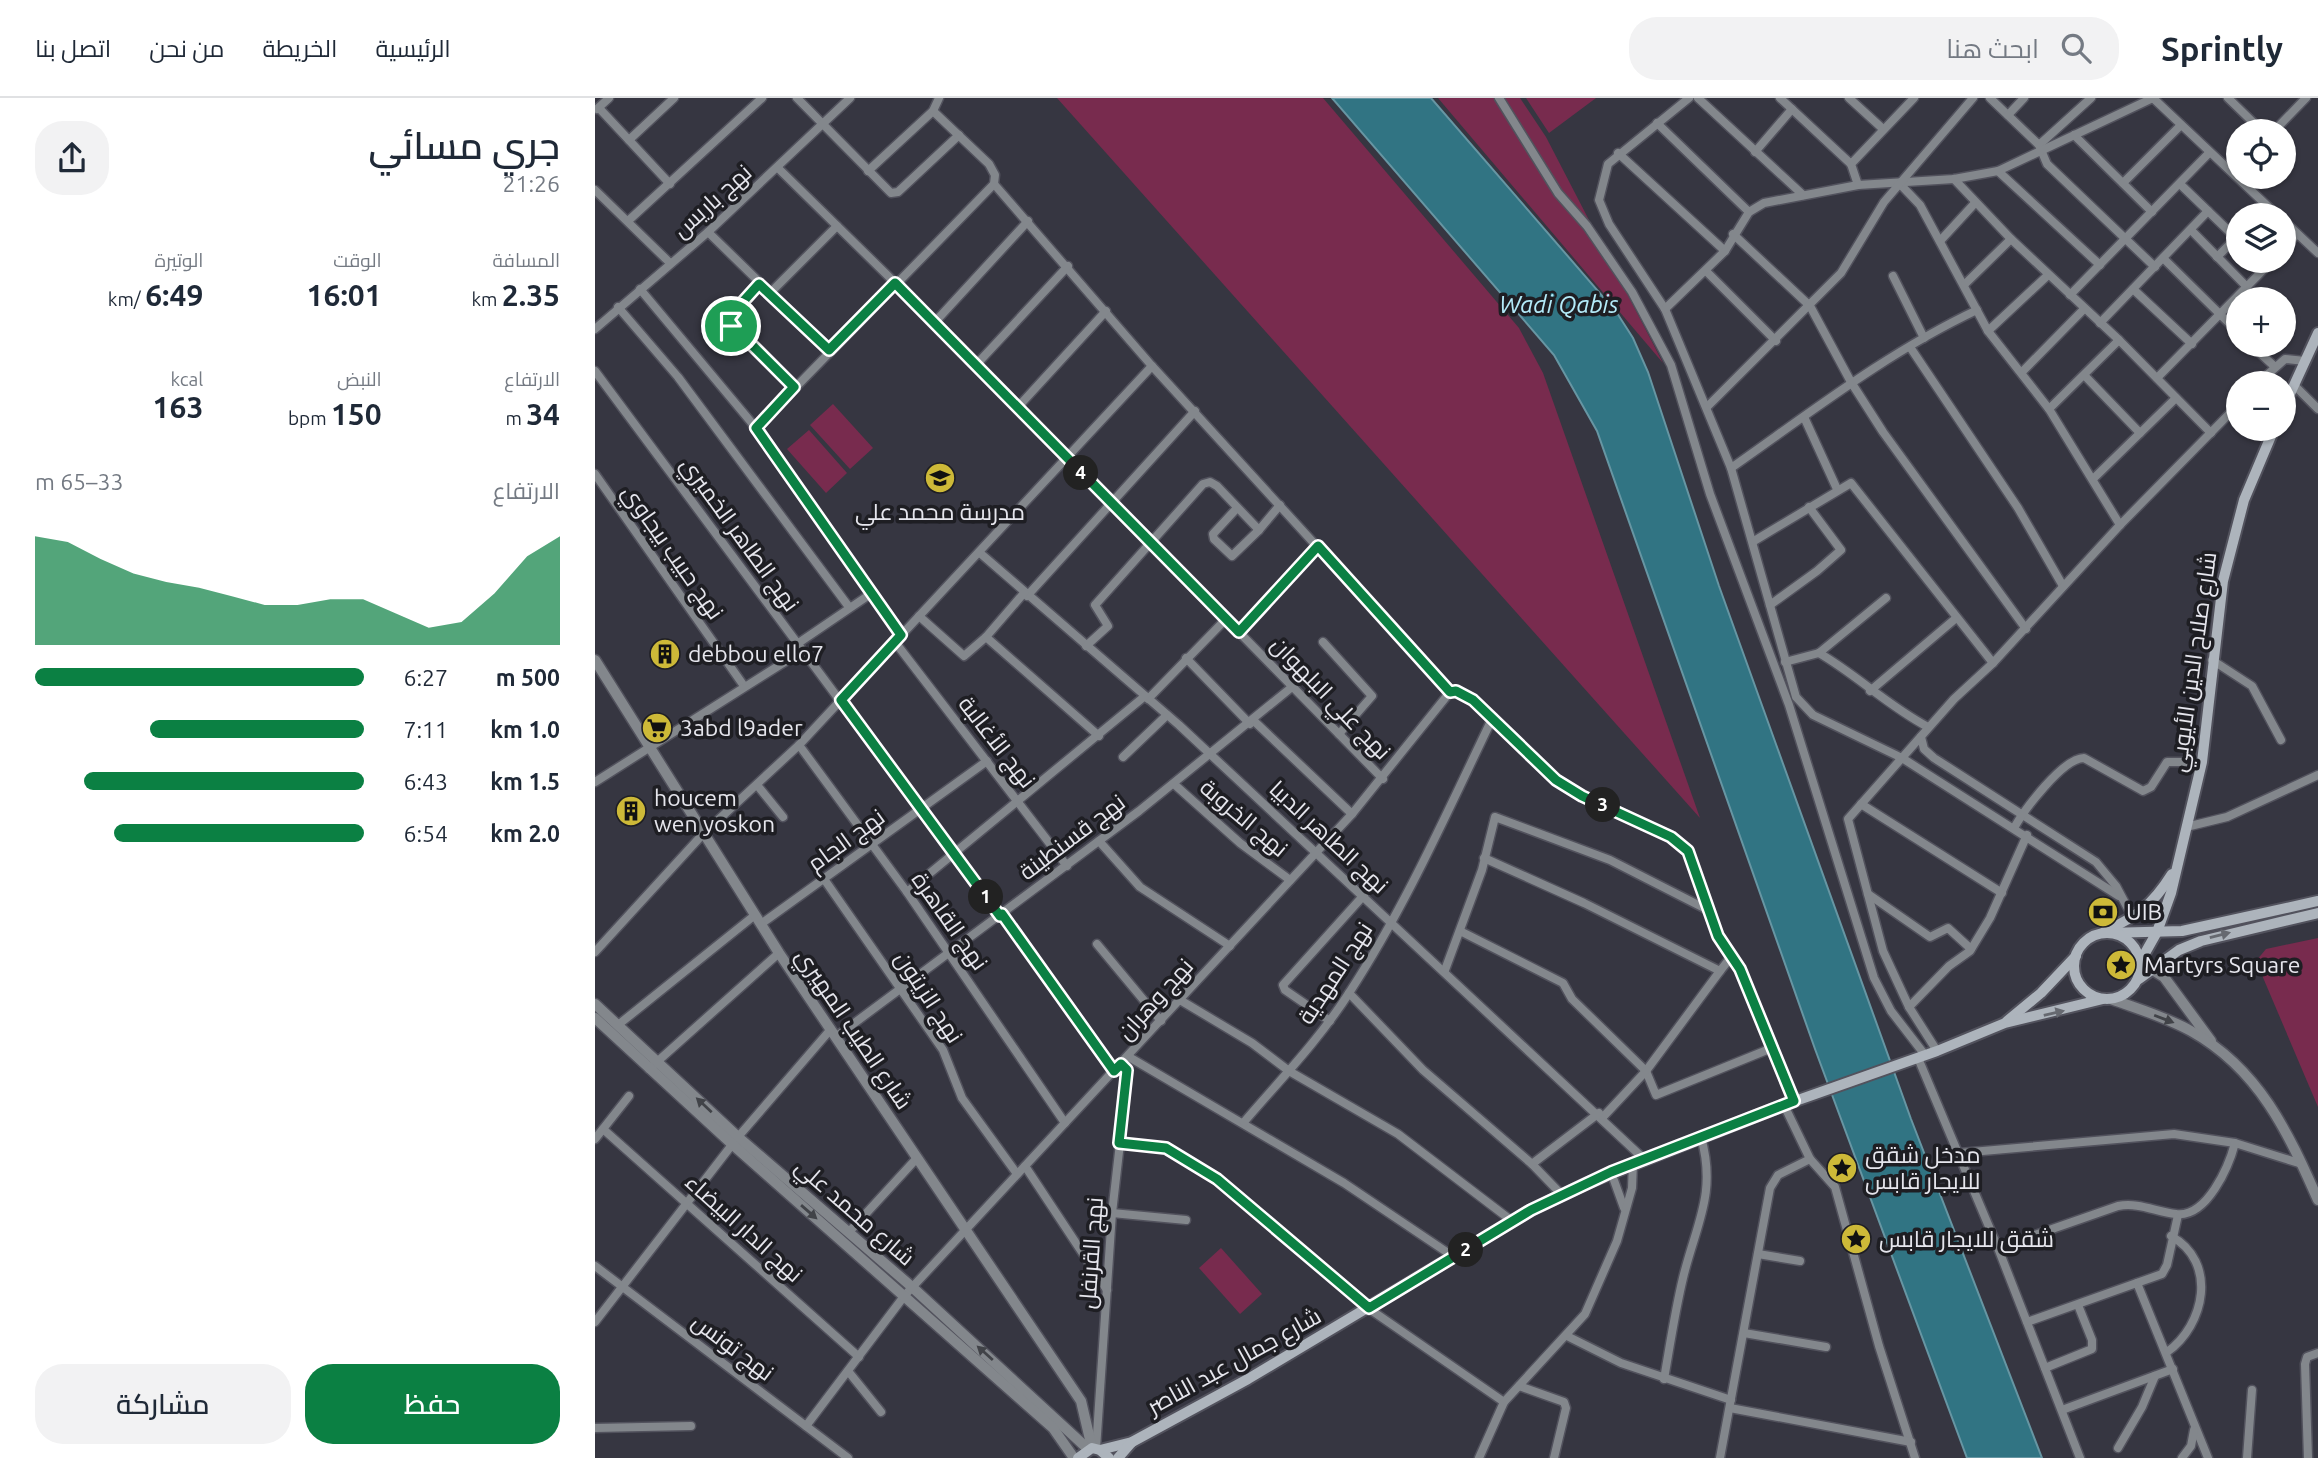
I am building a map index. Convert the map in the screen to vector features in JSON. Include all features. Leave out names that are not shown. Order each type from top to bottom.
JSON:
[{"type":"main road","points":[[2296,381],[2318,333]]},
{"type":"main road","name":"شارع صلاح الدين الأيوبي","points":[[2140,961],[2157,932],[2177,866],[2202,762],[2223,581],[2236,527],[2269,441]]},
{"type":"main road","name":"شارع صلاح الدين الأيوبي","points":[[2102,934],[2133,918],[2153,902],[2177,866]]},
{"type":"main road","points":[[2005,1023],[2041,993],[2076,957],[2084,943],[2102,934],[2157,932],[2230,922],[2318,901]]},
{"type":"main road","points":[[2005,1023],[2107,999],[2130,990],[2139,979],[2179,950],[2201,940],[2318,913]]},
{"type":"main road","points":[[2102,934],[2116,935],[2132,945],[2140,961],[2139,979]]},
{"type":"main road","points":[[2076,957],[2075,966],[2080,984],[2094,996],[2107,999]]},
{"type":"main road","name":"شارع جمال عبد الناصر","points":[[1097,1451],[1132,1442],[1248,1379],[1512,1221],[1562,1195],[1639,1161],[1789,1103],[1937,1051],[2005,1023]]},
{"type":"main road","name":"شارع جمال عبد الناصر","points":[[1118,1458],[1132,1442]]},
{"type":"main road","points":[[1076,1458],[1097,1451]]},
{"type":"street","points":[[609,98],[597,110],[629,139],[670,184]]},
{"type":"street","points":[[628,221],[762,98]]},
{"type":"street","points":[[797,98],[889,192],[896,193],[959,135]]},
{"type":"street","name":"نهج باريس","points":[[595,329],[708,232],[850,98]]},
{"type":"street","points":[[868,171],[933,111],[939,98]]},
{"type":"street","points":[[1499,98],[1558,193],[1587,226],[1632,292],[1671,365],[1710,494],[1789,705],[1874,978],[1891,1011],[1922,1056],[2080,1458]]},
{"type":"street","points":[[1689,98],[1618,153],[1608,164],[1599,200],[1609,224],[1665,309],[1707,407],[1731,468],[1754,541],[1791,685],[1805,710],[1902,758],[2027,835],[2119,896]]},
{"type":"street","points":[[1698,98],[1804,195]]},
{"type":"street","points":[[1780,98],[1851,163],[1859,186]]},
{"type":"street","points":[[1849,98],[1883,129]]},
{"type":"street","points":[[1851,163],[1914,98]]},
{"type":"street","points":[[1707,407],[1776,341],[1846,267],[1899,183],[1973,98]]},
{"type":"street","points":[[1990,98],[2040,148],[2047,164],[2155,267]]},
{"type":"street","points":[[2008,115],[2024,98]]},
{"type":"street","points":[[2040,148],[2091,98]]},
{"type":"street","points":[[1665,309],[1725,251],[1749,212],[1764,202],[1859,186],[1954,179],[1998,171],[2040,148],[2153,98],[2209,153],[2226,165]]},
{"type":"street","points":[[2228,98],[2250,119]]},
{"type":"street","points":[[2284,119],[2303,99]]},
{"type":"street","points":[[629,139],[668,100]]},
{"type":"street","points":[[1755,152],[1792,110]]},
{"type":"street","points":[[933,111],[993,169],[994,184],[1152,366],[1450,692],[1466,694],[1556,780],[1683,846],[1693,861],[1722,944],[1740,969],[1772,1048],[1810,1159],[1835,1187],[1879,1346],[1915,1458]]},
{"type":"street","points":[[1657,123],[1749,212]]},
{"type":"street","points":[[2123,183],[2181,125]]},
{"type":"street","points":[[2074,135],[2153,212]]},
{"type":"street","points":[[1618,153],[1725,251]]},
{"type":"street","points":[[2070,295],[2209,153]]},
{"type":"street","name":"نهج علي البلهوان","points":[[778,168],[935,322],[975,366],[1383,779]]},
{"type":"street","points":[[1998,171],[2100,265]]},
{"type":"street","points":[[1954,179],[2011,239],[2119,340],[2211,433]]},
{"type":"street","points":[[1899,183],[1920,205],[1988,331],[2049,410],[2120,525]]},
{"type":"street","points":[[756,428],[829,350],[994,184]]},
{"type":"street","points":[[2180,184],[2226,227]]},
{"type":"street","points":[[2252,189],[2264,203]]},
{"type":"street","points":[[595,190],[670,263]]},
{"type":"street","points":[[1940,241],[1975,203]]},
{"type":"street","points":[[2100,323],[2209,211]]},
{"type":"street","points":[[935,322],[1028,221]]},
{"type":"street","points":[[771,293],[838,226]]},
{"type":"street","points":[[2191,230],[2247,287],[2260,273]]},
{"type":"street","points":[[708,232],[829,350]]},
{"type":"street","points":[[1733,234],[1810,306],[1851,382],[1884,432],[2026,629]]},
{"type":"street","points":[[2297,234],[2318,253]]},
{"type":"street","points":[[1965,284],[2011,239]]},
{"type":"street","points":[[2217,257],[2226,248]]},
{"type":"street","points":[[2163,258],[2226,321]]},
{"type":"street","points":[[975,366],[1067,266]]},
{"type":"street","points":[[1706,271],[1776,341]]},
{"type":"street","points":[[1988,331],[2048,275]]},
{"type":"street","points":[[1893,276],[1924,338]]},
{"type":"street","points":[[759,284],[730,316],[729,322],[794,387]]},
{"type":"street","points":[[640,289],[756,428],[901,635]]},
{"type":"street","points":[[2133,289],[2192,344]]},
{"type":"street","points":[[618,307],[678,377],[849,607]]},
{"type":"street","points":[[2022,372],[2084,309]]},
{"type":"street","points":[[2157,378],[2226,309]]},
{"type":"street","points":[[1731,468],[1851,382],[1977,310]]},
{"type":"street","points":[[1017,408],[1107,311]]},
{"type":"street","points":[[2049,410],[2119,340]]},
{"type":"street","points":[[1910,347],[2018,508],[2063,586]]},
{"type":"street","points":[[2264,357],[2274,366]]},
{"type":"street","points":[[2269,371],[2285,359],[2305,361]]},
{"type":"street","points":[[595,952],[703,834],[800,745],[1152,366]]},
{"type":"street","name":"نهج الطاهر الخميري","points":[[595,371],[799,648],[841,700],[1001,915],[1114,1071]]},
{"type":"street","points":[[2085,376],[2140,433]]},
{"type":"street","points":[[2296,387],[2318,409]]},
{"type":"street","points":[[2093,480],[2176,398]]},
{"type":"street","points":[[919,616],[962,656],[967,655],[986,638],[1195,411]]},
{"type":"street","points":[[1804,417],[1837,489]]},
{"type":"street","points":[[1937,1051],[1918,1027],[1886,958],[1848,822],[1928,727],[2026,629],[2120,525],[2226,417]]},
{"type":"street","name":"نهج حبيب بيجاوي","points":[[595,474],[744,686]]},
{"type":"street","points":[[1086,646],[1108,626],[1095,605],[1206,483],[1217,486],[1259,530]]},
{"type":"street","points":[[1754,541],[1851,483],[1955,619],[1993,663]]},
{"type":"street","points":[[1237,508],[1213,534],[1214,539],[1231,556],[1259,530],[1280,505]]},
{"type":"street","points":[[1770,605],[1817,572],[1841,550],[1809,507]]},
{"type":"street","points":[[1239,632],[1318,546]]},
{"type":"street","name":"نهج الطاهر الدبيا","points":[[980,553],[1147,697],[1364,895],[1601,1115],[1639,1161]]},
{"type":"street","points":[[595,782],[744,686],[871,593]]},
{"type":"street","points":[[1785,662],[1819,653],[1886,598]]},
{"type":"street","points":[[907,891],[1147,697],[1226,619]]},
{"type":"street","points":[[1870,691],[1955,619]]},
{"type":"street","points":[[986,638],[1099,736]]},
{"type":"street","name":"نهج الأغالبة","points":[[895,642],[1066,866]]},
{"type":"street","points":[[1323,642],[1372,696],[1339,734]]},
{"type":"street","points":[[1819,653],[1839,665],[1870,691],[1928,727]]},
{"type":"street","points":[[1186,658],[1352,814]]},
{"type":"street","name":"شارع الطيب المهيري","points":[[595,660],[651,745],[703,834],[779,953],[1081,1401],[1097,1451]]},
{"type":"street","points":[[2212,660],[2252,686],[2281,740]]},
{"type":"street","name":"نهج قسنطينة","points":[[595,1322],[735,1141],[834,1033],[902,988],[1066,866],[1211,755],[1292,687]]},
{"type":"street","name":"نهج وهران","points":[[806,1426],[908,1291],[1129,1057],[1352,814],[1383,779],[1450,692]]},
{"type":"street","points":[[1123,757],[1167,715]]},
{"type":"street","name":"نهج المهدية","points":[[1244,1122],[1289,1071],[1349,993],[1392,921],[1493,717]]},
{"type":"street","points":[[1921,737],[1924,749],[1934,758],[2096,862],[2116,886],[2133,918]]},
{"type":"street","name":"نهج القاهرة","points":[[800,745],[907,891],[1065,1123]]},
{"type":"street","points":[[2014,828],[2022,814],[2067,764],[2077,758],[2084,758],[2143,791],[2151,787],[2167,762],[2202,762]]},
{"type":"street","name":"نهج الجام","points":[[618,1025],[758,920],[824,879],[987,761]]},
{"type":"street","points":[[2186,827],[2227,817],[2318,775]]},
{"type":"street","name":"نهج الخروبة","points":[[1174,783],[1240,843],[1290,880]]},
{"type":"street","points":[[758,786],[783,817]]},
{"type":"street","points":[[1861,804],[2002,892]]},
{"type":"street","points":[[1445,970],[1485,858],[1493,819],[1497,817],[1610,860],[1710,911]]},
{"type":"street","points":[[1909,1007],[1949,966],[1971,949],[2002,892],[2027,835]]},
{"type":"street","points":[[1099,841],[1140,887],[1230,946]]},
{"type":"street","points":[[1485,858],[1596,908],[1720,971]]},
{"type":"street","name":"نهج الزيتون","points":[[824,879],[943,1050],[962,1098],[1017,1174]]},
{"type":"street","points":[[1868,894],[1930,937],[1948,929],[1971,949]]},
{"type":"street","points":[[1329,1021],[1285,990],[1283,985],[1364,895]]},
{"type":"street","points":[[1460,931],[1563,983],[1572,999],[1646,1070],[1656,1096],[1772,1048]]},
{"type":"street","points":[[1097,944],[1161,1021]]},
{"type":"street","points":[[649,1069],[779,953]]},
{"type":"street","points":[[1532,1164],[1601,1115],[1646,1070],[1731,957]]},
{"type":"street","points":[[2140,961],[2154,968],[2214,1044]]},
{"type":"street","points":[[1349,993],[1423,1070],[1532,1164],[1562,1195]]},
{"type":"street","points":[[2107,999],[2173,1022],[2229,1055],[2262,1090],[2318,1200]]},
{"type":"street","points":[[1180,1000],[1252,1043],[1289,1071],[1398,1134],[1512,1221]]},
{"type":"street","name":"شارع محمد علي","points":[[595,1004],[657,1061],[735,1141],[849,1232],[1053,1428],[1076,1458]]},
{"type":"street","name":"شارع محمد علي","points":[[595,1018],[649,1069],[1097,1451]]},
{"type":"street","points":[[1129,1057],[1244,1122],[1454,1257]]},
{"type":"street","name":"نهج القرنفل","points":[[1097,1451],[1112,1213],[1128,1073],[1121,1064]]},
{"type":"street","points":[[595,1139],[629,1096]]},
{"type":"street","name":"نهج الدار البيضاء","points":[[603,1129],[859,1357]]},
{"type":"street","points":[[1959,1153],[2174,1133],[2235,1143],[2302,1164]]},
{"type":"street","points":[[1664,1379],[1681,1288],[1708,1194],[1708,1171],[1701,1137]]},
{"type":"street","points":[[1119,1143],[1166,1148],[1217,1179],[1369,1308],[1504,1402]]},
{"type":"street","points":[[1999,1248],[2118,1206],[2136,1204],[2178,1215],[2197,1206],[2221,1182],[2235,1143]]},
{"type":"street","points":[[849,1232],[917,1158]]},
{"type":"street","points":[[1720,1458],[1774,1181],[1810,1159]]},
{"type":"street","points":[[1479,1458],[1504,1402],[1585,1314],[1603,1278],[1625,1215],[1639,1161]]},
{"type":"street","points":[[1025,1166],[1107,1290]]},
{"type":"street","points":[[1611,1172],[1625,1215]]},
{"type":"street","points":[[1112,1213],[1186,1220]]},
{"type":"street","points":[[2027,1322],[2164,1271],[2178,1215]]},
{"type":"street","points":[[2167,1352],[2184,1340],[2198,1308],[2203,1283],[2191,1251],[2171,1236]]},
{"type":"street","points":[[1758,1254],[1800,1261]]},
{"type":"street","name":"نهج تونس","points":[[595,1266],[848,1458]]},
{"type":"street","points":[[2137,1283],[2208,1458]]},
{"type":"street","points":[[2045,1368],[2092,1349],[2092,1339],[2078,1305]]},
{"type":"street","points":[[1744,1333],[1826,1347]]},
{"type":"street","points":[[1567,1335],[1593,1351],[1731,1404],[1910,1442]]},
{"type":"street","points":[[2308,1458],[2305,1364],[2307,1357],[2318,1353]]},
{"type":"street","points":[[2062,1410],[2173,1369]]},
{"type":"street","points":[[848,1371],[881,1412]]},
{"type":"street","points":[[2118,1448],[2138,1416],[2155,1376]]},
{"type":"street","points":[[1519,1386],[1565,1402],[1565,1413],[1554,1458]]},
{"type":"street","points":[[2247,1458],[2251,1438],[2252,1390]]},
{"type":"street","points":[[595,1429],[691,1426]]},
{"type":"street","points":[[2182,1458],[2191,1446],[2194,1428]]},
{"type":"shaded area","points":[[1057,98],[1323,98],[1519,328],[1543,373],[1700,818]]},
{"type":"shaded area","points":[[1438,98],[1520,98],[1546,137],[1663,363]]},
{"type":"shaded area","points":[[1526,98],[1596,98],[1549,133]]},
{"type":"shaded area","points":[[833,404],[873,448],[850,469],[810,425]]},
{"type":"shaded area","points":[[809,430],[847,473],[826,493],[787,449]]},
{"type":"shaded area","points":[[2318,938],[2318,1107],[2256,961],[2266,949]]},
{"type":"shaded area","points":[[1221,1248],[1262,1294],[1240,1314],[1199,1268]]},
{"type":"water","name":"Wadi Qabis","points":[[1332,98],[1431,98],[1617,313],[1633,338],[1648,372],[1719,586],[1911,1119],[2042,1458],[1967,1458],[1815,1049],[1597,431],[1554,355]]},
{"type":"place","name":"مدرسة محمد علي","points":[[940,478]]},
{"type":"place","name":"debbou ello7","points":[[665,654]]},
{"type":"place","name":"3abd l9ader","points":[[657,728]]},
{"type":"place","name":"houcem wen yoskon","points":[[631,811]]},
{"type":"place","name":"UIB","points":[[2103,912]]},
{"type":"place","name":"Martyrs Square","points":[[2121,965]]},
{"type":"place","name":"مدخل شقق للايجار قابس","points":[[1842,1168]]},
{"type":"place","name":"شقق للايجار قابس","points":[[1856,1239]]},
{"type":"route","points":[[895,283],[1239,632],[1318,546],[1450,692],[1466,694],[1493,717],[1545,772],[1582,796],[1671,837],[1688,851],[1718,936],[1740,969],[1794,1101],[1611,1172],[1531,1210],[1369,1308],[1217,1179],[1166,1148],[1119,1143],[1127,1070],[1121,1064],[1114,1071],[1002,914],[1000,916],[841,700],[901,635],[756,428],[794,387],[731,326],[730,316],[759,284],[829,350],[895,283]]}]
